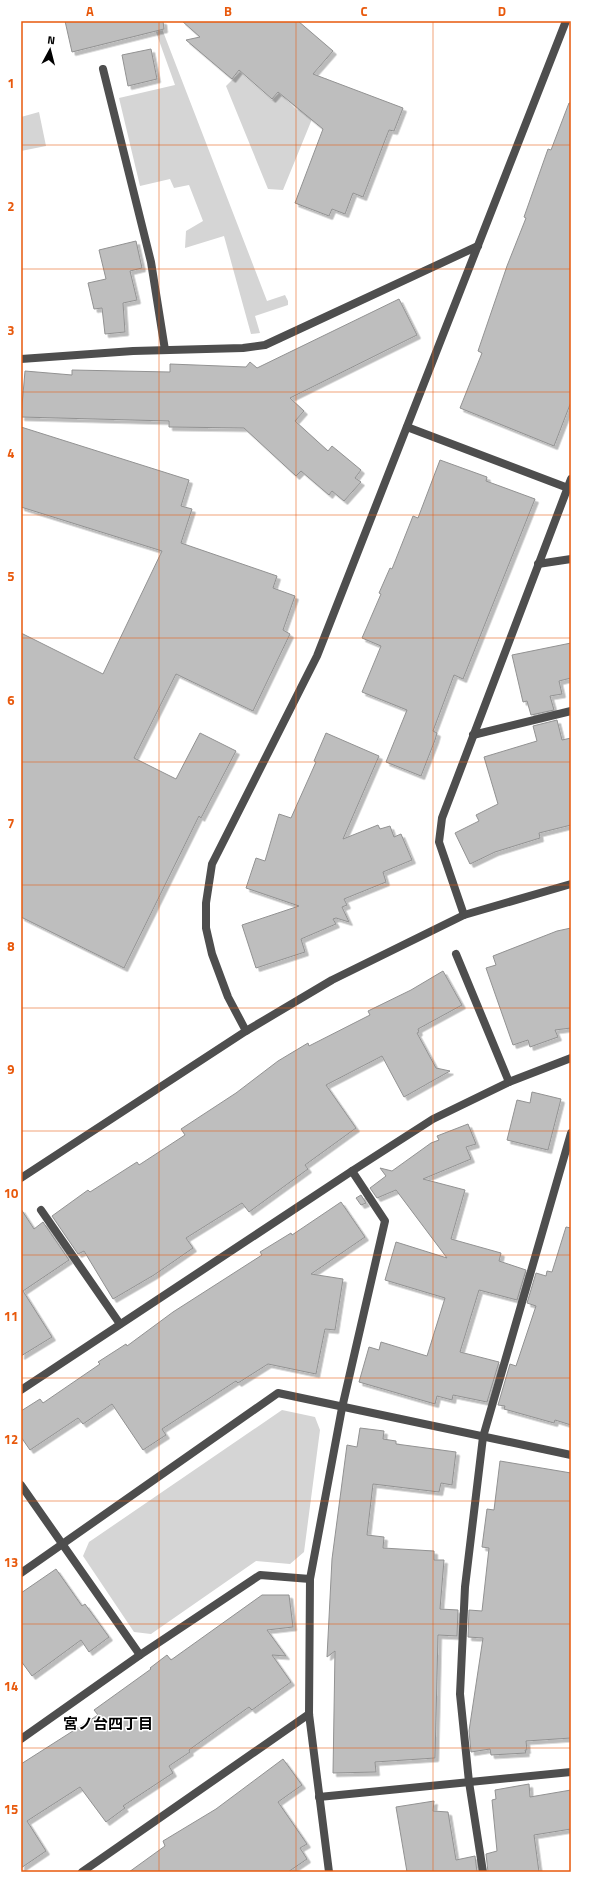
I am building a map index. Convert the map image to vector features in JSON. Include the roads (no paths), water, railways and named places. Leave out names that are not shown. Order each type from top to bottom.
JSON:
[{"type":"street","points":[[246,1031],[228,997],[212,954],[206,928],[206,903],[212,864],[317,656],[566,21]]},
{"type":"street","points":[[103,69],[151,262],[165,350]]},
{"type":"street","points":[[21,359],[133,351],[242,348],[264,345],[478,246]]},
{"type":"street","points":[[407,427],[568,488]]},
{"type":"street","points":[[464,915],[439,842],[442,818],[571,479]]},
{"type":"street","points":[[538,564],[571,558]]},
{"type":"street","points":[[473,735],[571,712]]},
{"type":"street","points":[[21,1178],[246,1031],[332,980],[464,915],[571,884]]},
{"type":"street","points":[[456,954],[509,1082]]},
{"type":"street","points":[[21,1390],[352,1170],[433,1119],[509,1082],[571,1058]]},
{"type":"street","points":[[483,1872],[468,1782],[460,1694],[465,1587],[483,1437],[571,1133]]},
{"type":"street","points":[[329,1872],[309,1714],[310,1579],[342,1408],[385,1221],[352,1170]]},
{"type":"street","points":[[41,1210],[120,1324]]},
{"type":"street","points":[[21,1573],[278,1393],[342,1408],[571,1455]]},
{"type":"street","points":[[21,1485],[140,1655]]},
{"type":"street","points":[[21,1739],[140,1655],[260,1575],[310,1579]]},
{"type":"street","points":[[82,1872],[309,1714]]},
{"type":"street","points":[[319,1797],[571,1772]]},
{"type":"district","name":"宮ノ台四丁目","points":[[108,1724]]}]
